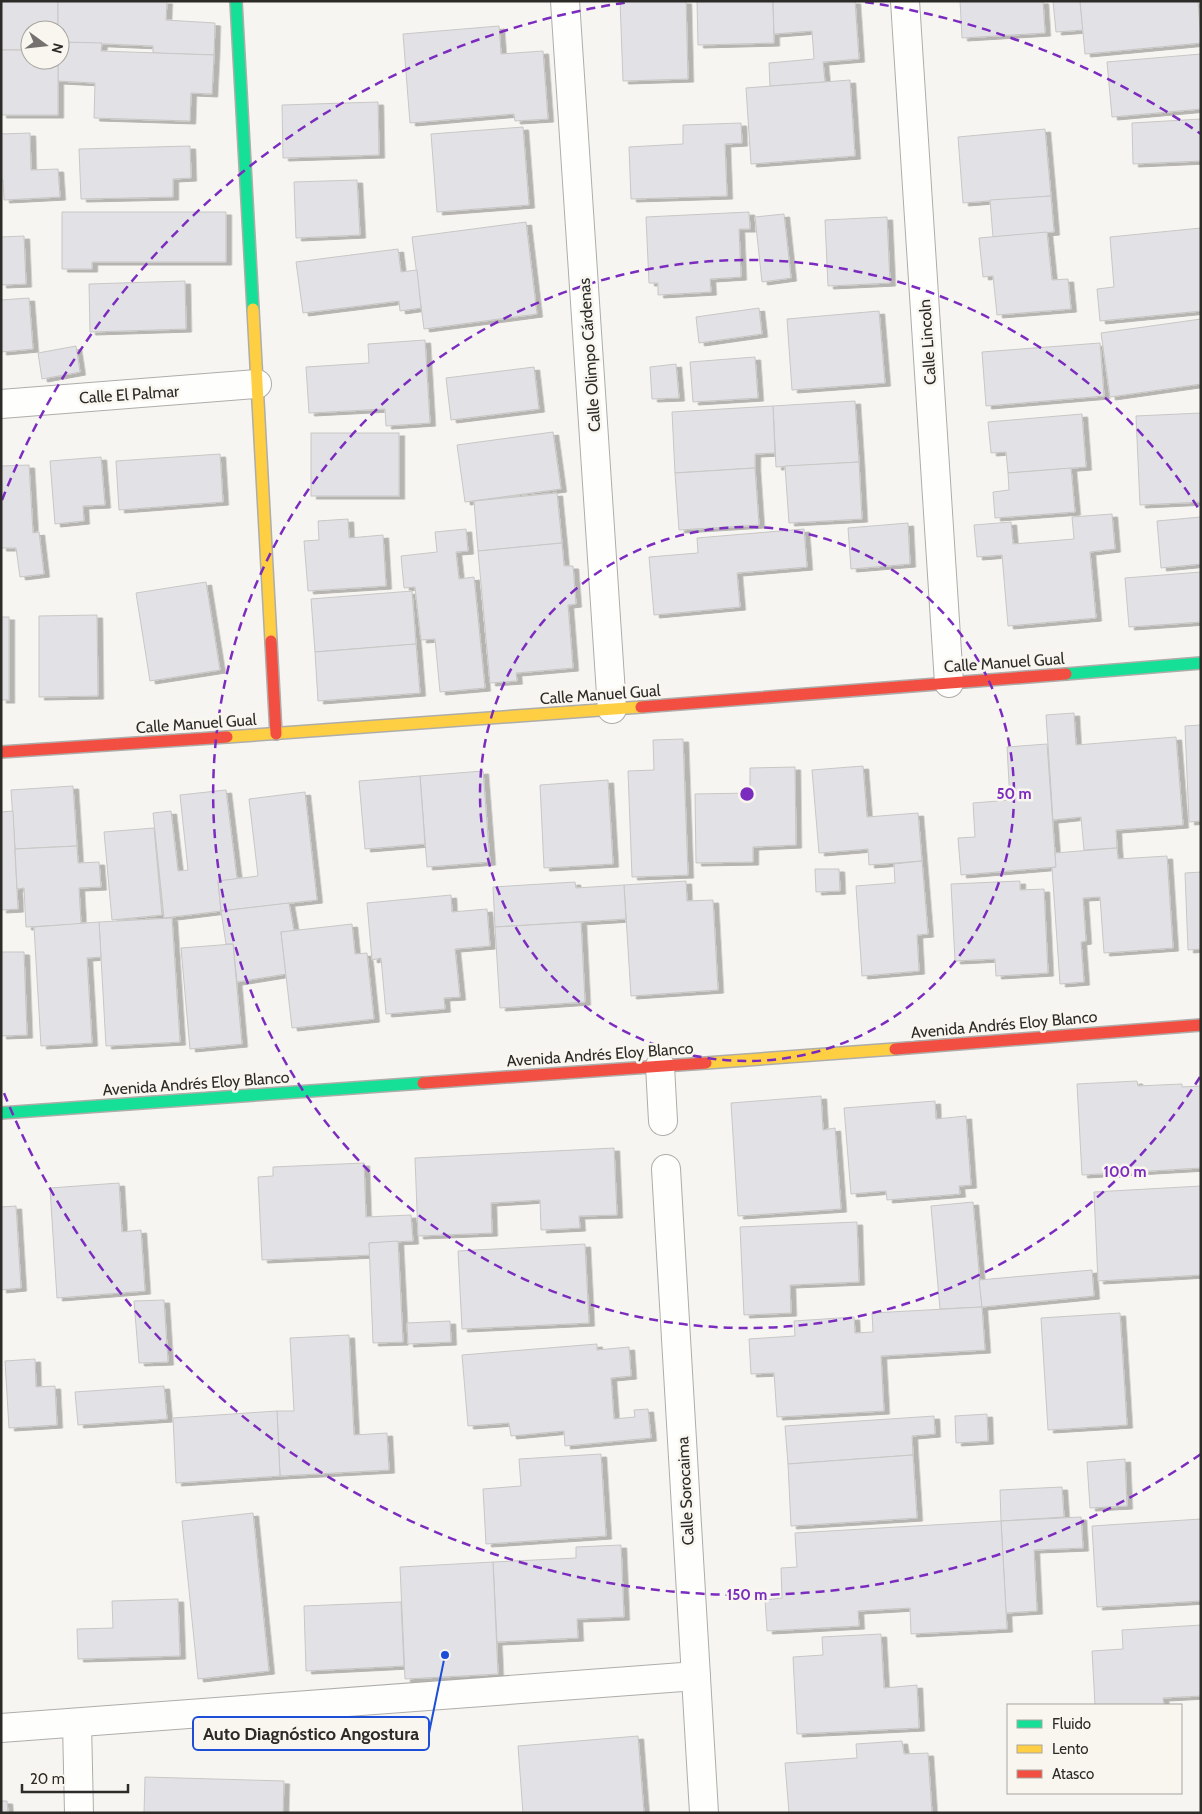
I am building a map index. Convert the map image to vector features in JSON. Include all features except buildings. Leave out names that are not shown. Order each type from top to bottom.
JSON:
[{"type":"street","points":[[236,1],[276,734]]},
{"type":"street","name":"Calle Olimpo Cárdenas","points":[[565,1],[612,709]]},
{"type":"street","name":"Calle Lincoln","points":[[905,1],[949,683]]},
{"type":"street","name":"Calle El Palmar","points":[[1,404],[257,384]]},
{"type":"street","name":"Calle Manuel Gual","points":[[1,752],[276,734],[1201,663]]},
{"type":"street","name":"Avenida Andrés Eloy Blanco","points":[[1,1113],[872,1051],[1201,1024]]},
{"type":"street","points":[[660,1066],[664,1121]]},
{"type":"street","name":"Calle Sorocaima","points":[[666,1169],[704,1813]]},
{"type":"street","points":[[1,1728],[696,1676]]},
{"type":"street","points":[[77,1723],[79,1813]]},
{"type":"traffic: fast","points":[[236,1],[253,309]]},
{"type":"traffic: fast","points":[[1066,674],[1201,663]]},
{"type":"traffic: fast","points":[[1,1113],[423,1083]]},
{"type":"traffic: slow","points":[[253,309],[271,641]]},
{"type":"traffic: slow","points":[[227,737],[641,707]]},
{"type":"traffic: slow","points":[[706,1063],[895,1049]]},
{"type":"traffic: jam","points":[[271,641],[276,734]]},
{"type":"traffic: jam","points":[[641,707],[1066,674]]},
{"type":"traffic: jam","points":[[1,752],[227,737]]},
{"type":"traffic: jam","points":[[895,1049],[1201,1025]]},
{"type":"traffic: jam","points":[[423,1083],[706,1063]]},
{"type":"place","name":"Auto Diagnóstico Angostura","points":[[445,1655]]}]
